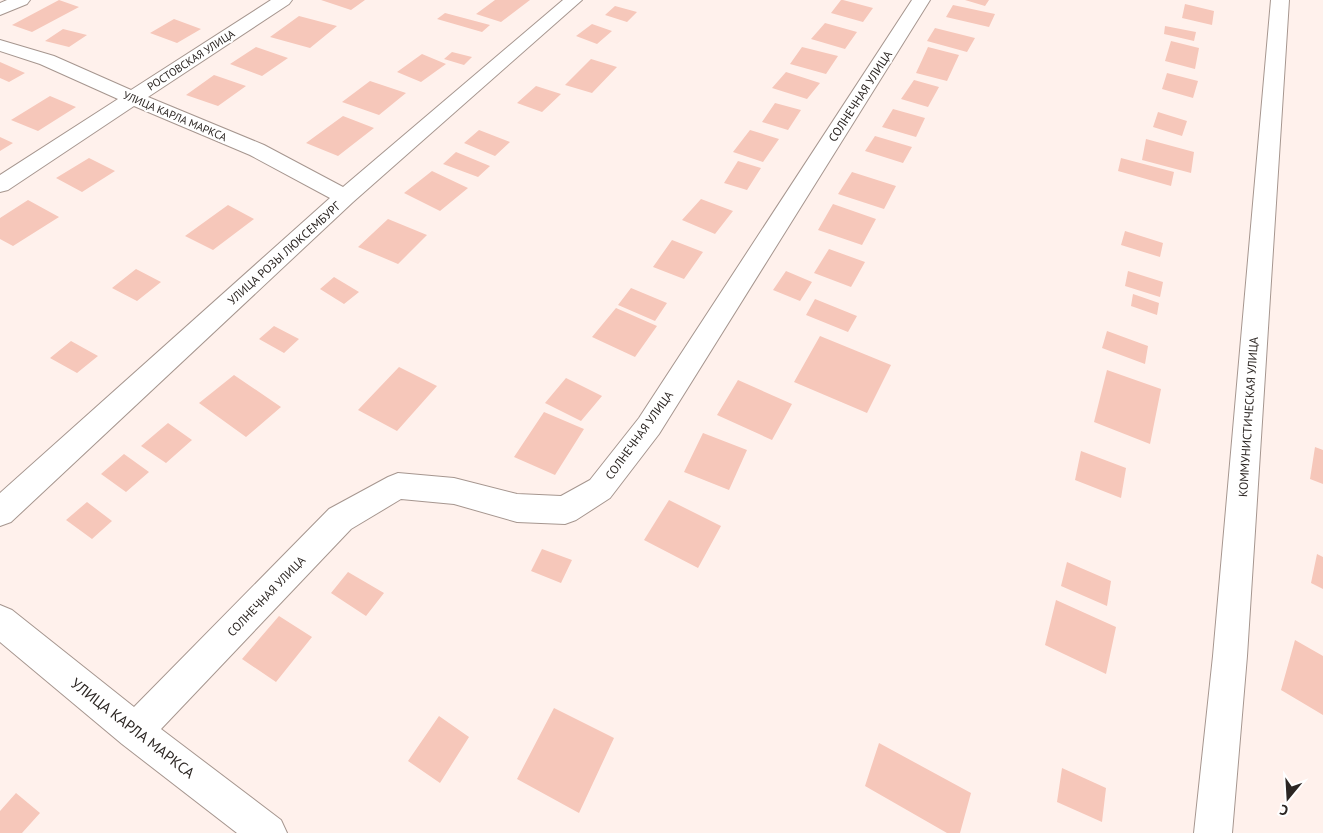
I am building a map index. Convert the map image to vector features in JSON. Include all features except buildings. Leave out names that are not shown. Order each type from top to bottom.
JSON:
[{"type":"street","points":[[0,10],[21,0]]},
{"type":"street","name":"РОСТОВСКАЯ УЛИЦА","points":[[0,185],[283,0]]},
{"type":"street","name":"УЛИЦА РОЗЫ ЛЮКСЕМБУРГ","points":[[0,512],[345,197],[573,0]]},
{"type":"street","name":"СОЛНЕЧНАЯ УЛИЦА","points":[[135,731],[340,519],[398,486],[454,491],[517,508],[565,510],[600,489],[648,426],[921,0]]},
{"type":"street","name":"КОММУНИСТИЧЕСКАЯ УЛИЦА","points":[[1212,833],[1230,656],[1280,0]]},
{"type":"street","name":"УЛИЦА КАРЛА МАРКСА","points":[[0,45],[47,60],[257,150],[345,197]]},
{"type":"street","name":"УЛИЦА КАРЛА МАРКСА","points":[[0,621],[135,731],[268,833]]}]
